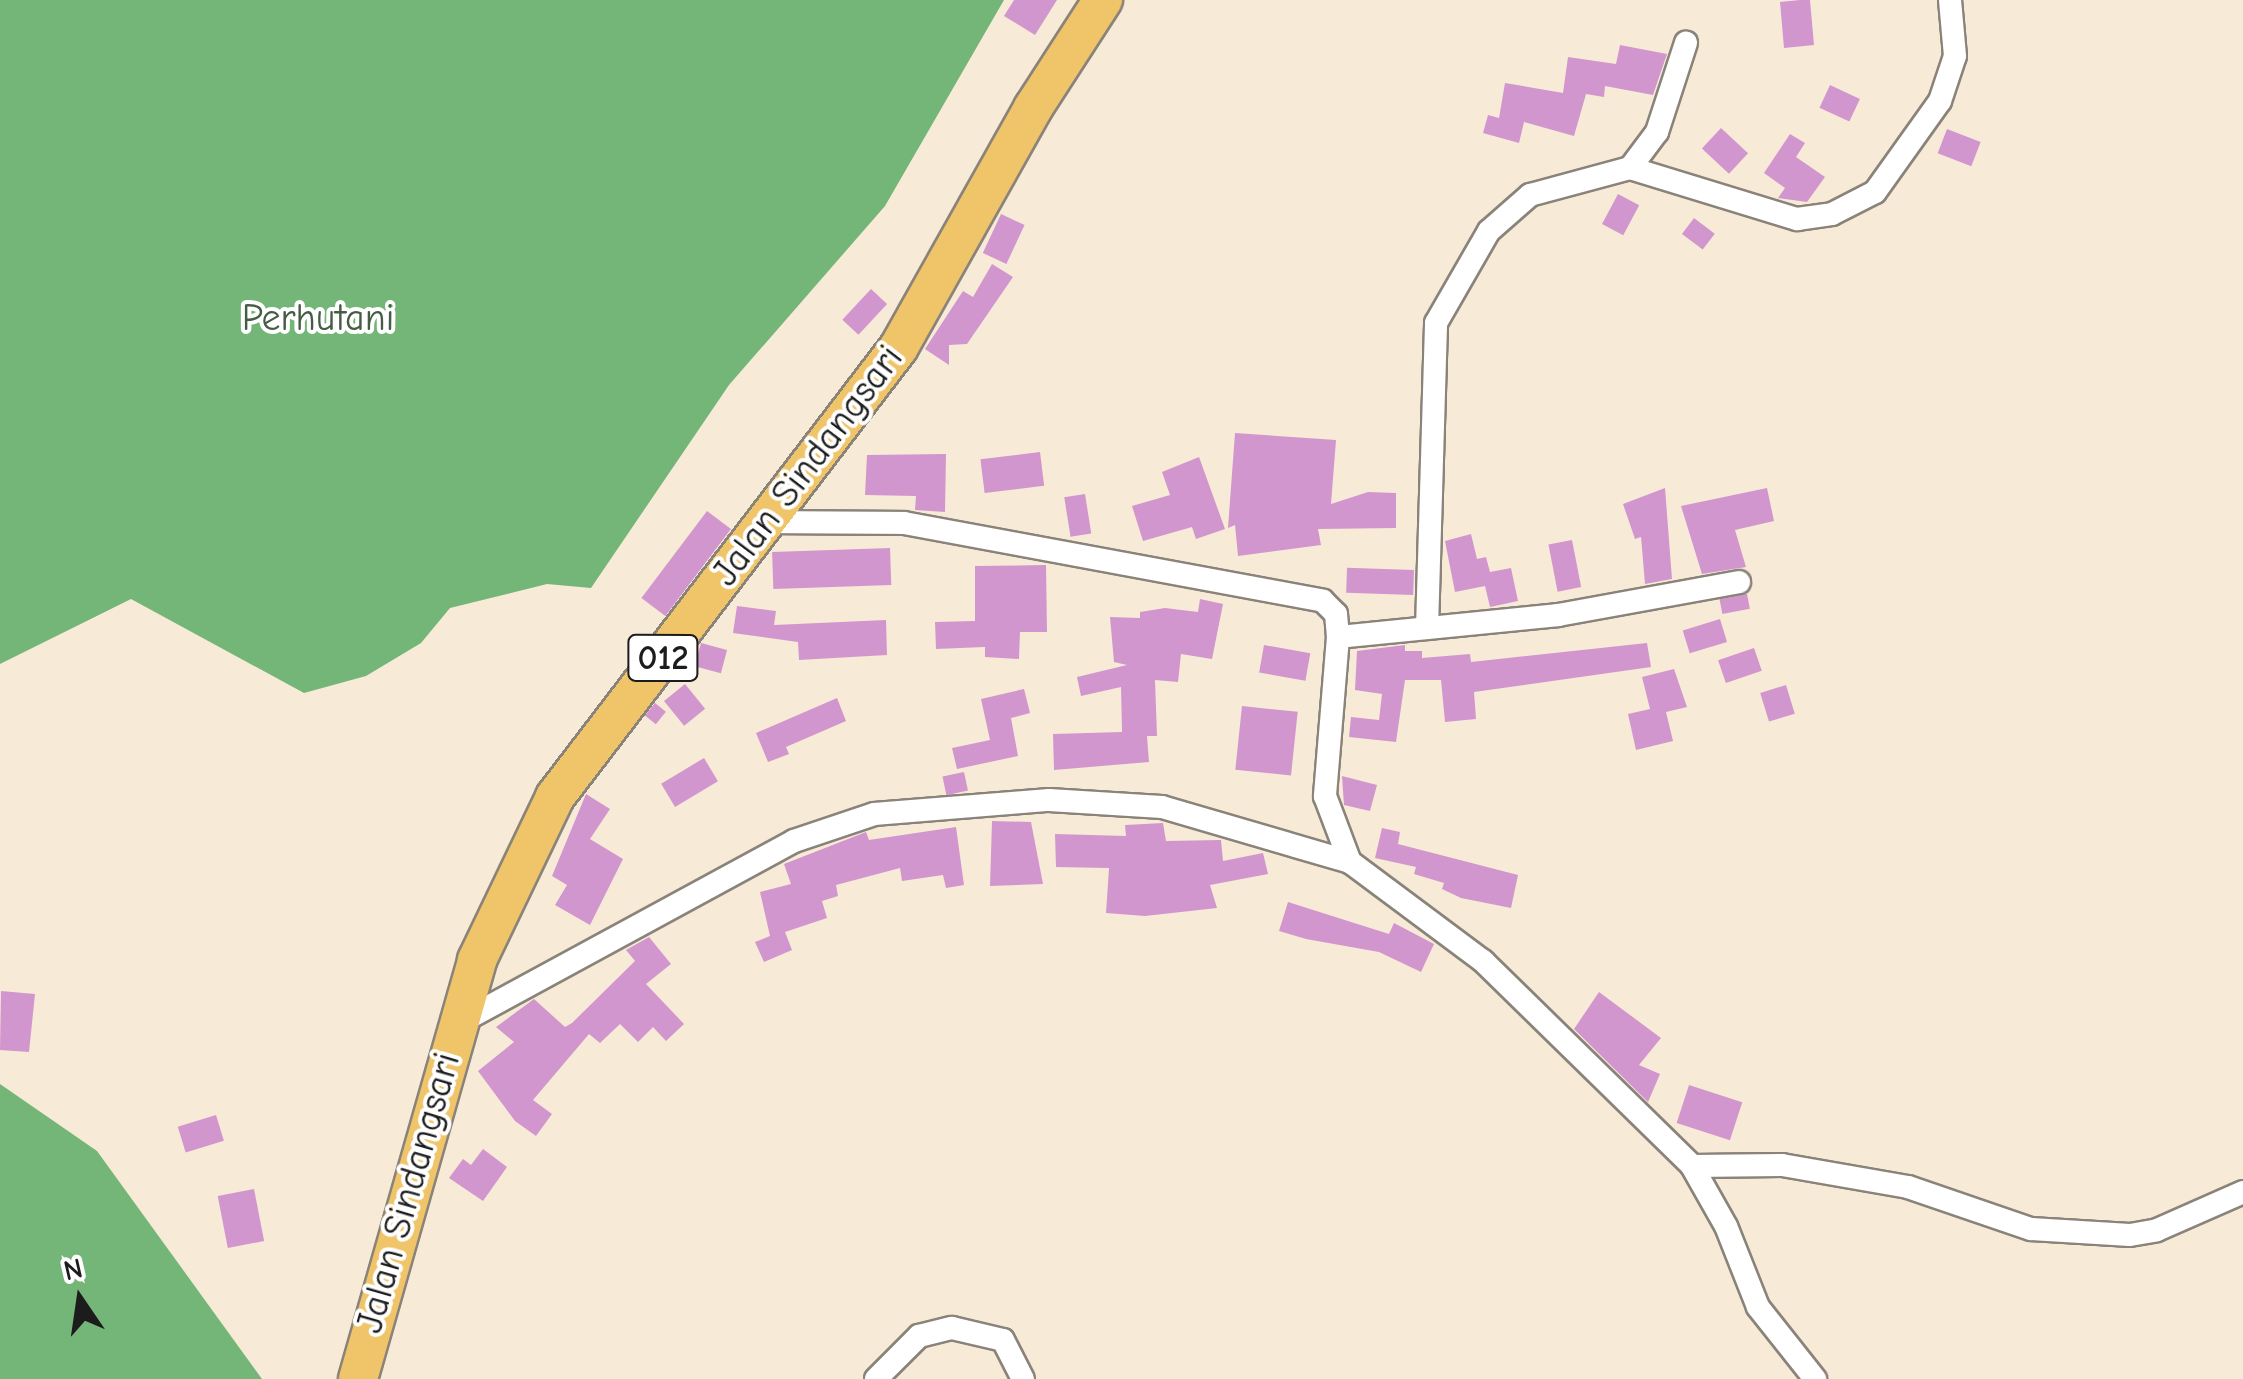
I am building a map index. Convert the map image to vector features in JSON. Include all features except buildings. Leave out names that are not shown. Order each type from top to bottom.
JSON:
[{"type":"main road","name":"Jalan Sindangsari","points":[[358,1379],[477,960],[555,797],[899,347],[1034,108],[1102,0]]},
{"type":"street","points":[[1427,628],[1436,323],[1489,231],[1530,195],[1630,168],[1797,219],[1832,214],[1875,192],[1940,101],[1955,56],[1950,0]]},
{"type":"street","points":[[1630,168],[1657,132],[1686,43]]},
{"type":"street","points":[[768,522],[904,523],[1323,601],[1336,614],[1338,637],[1325,796],[1350,862]]},
{"type":"street","points":[[1338,637],[1558,616],[1739,582]]},
{"type":"street","points":[[456,1024],[794,841],[874,814],[1049,800],[1162,807],[1350,862],[1483,961],[1692,1166],[1726,1226],[1758,1307],[1815,1379]]},
{"type":"street","points":[[1692,1166],[1782,1165],[1908,1186],[2031,1229],[2130,1235],[2157,1230],[2243,1192]]},
{"type":"street","points":[[876,1379],[919,1336],[952,1328],[1003,1340],[1022,1379]]},
{"type":"green space","name":"Perhutani","points":[[0,0],[1004,0],[885,206],[729,385],[591,588],[547,584],[450,608],[421,643],[366,676],[304,693],[131,599],[0,664]]},
{"type":"green space","points":[[0,1084],[97,1151],[262,1379],[0,1379]]}]
